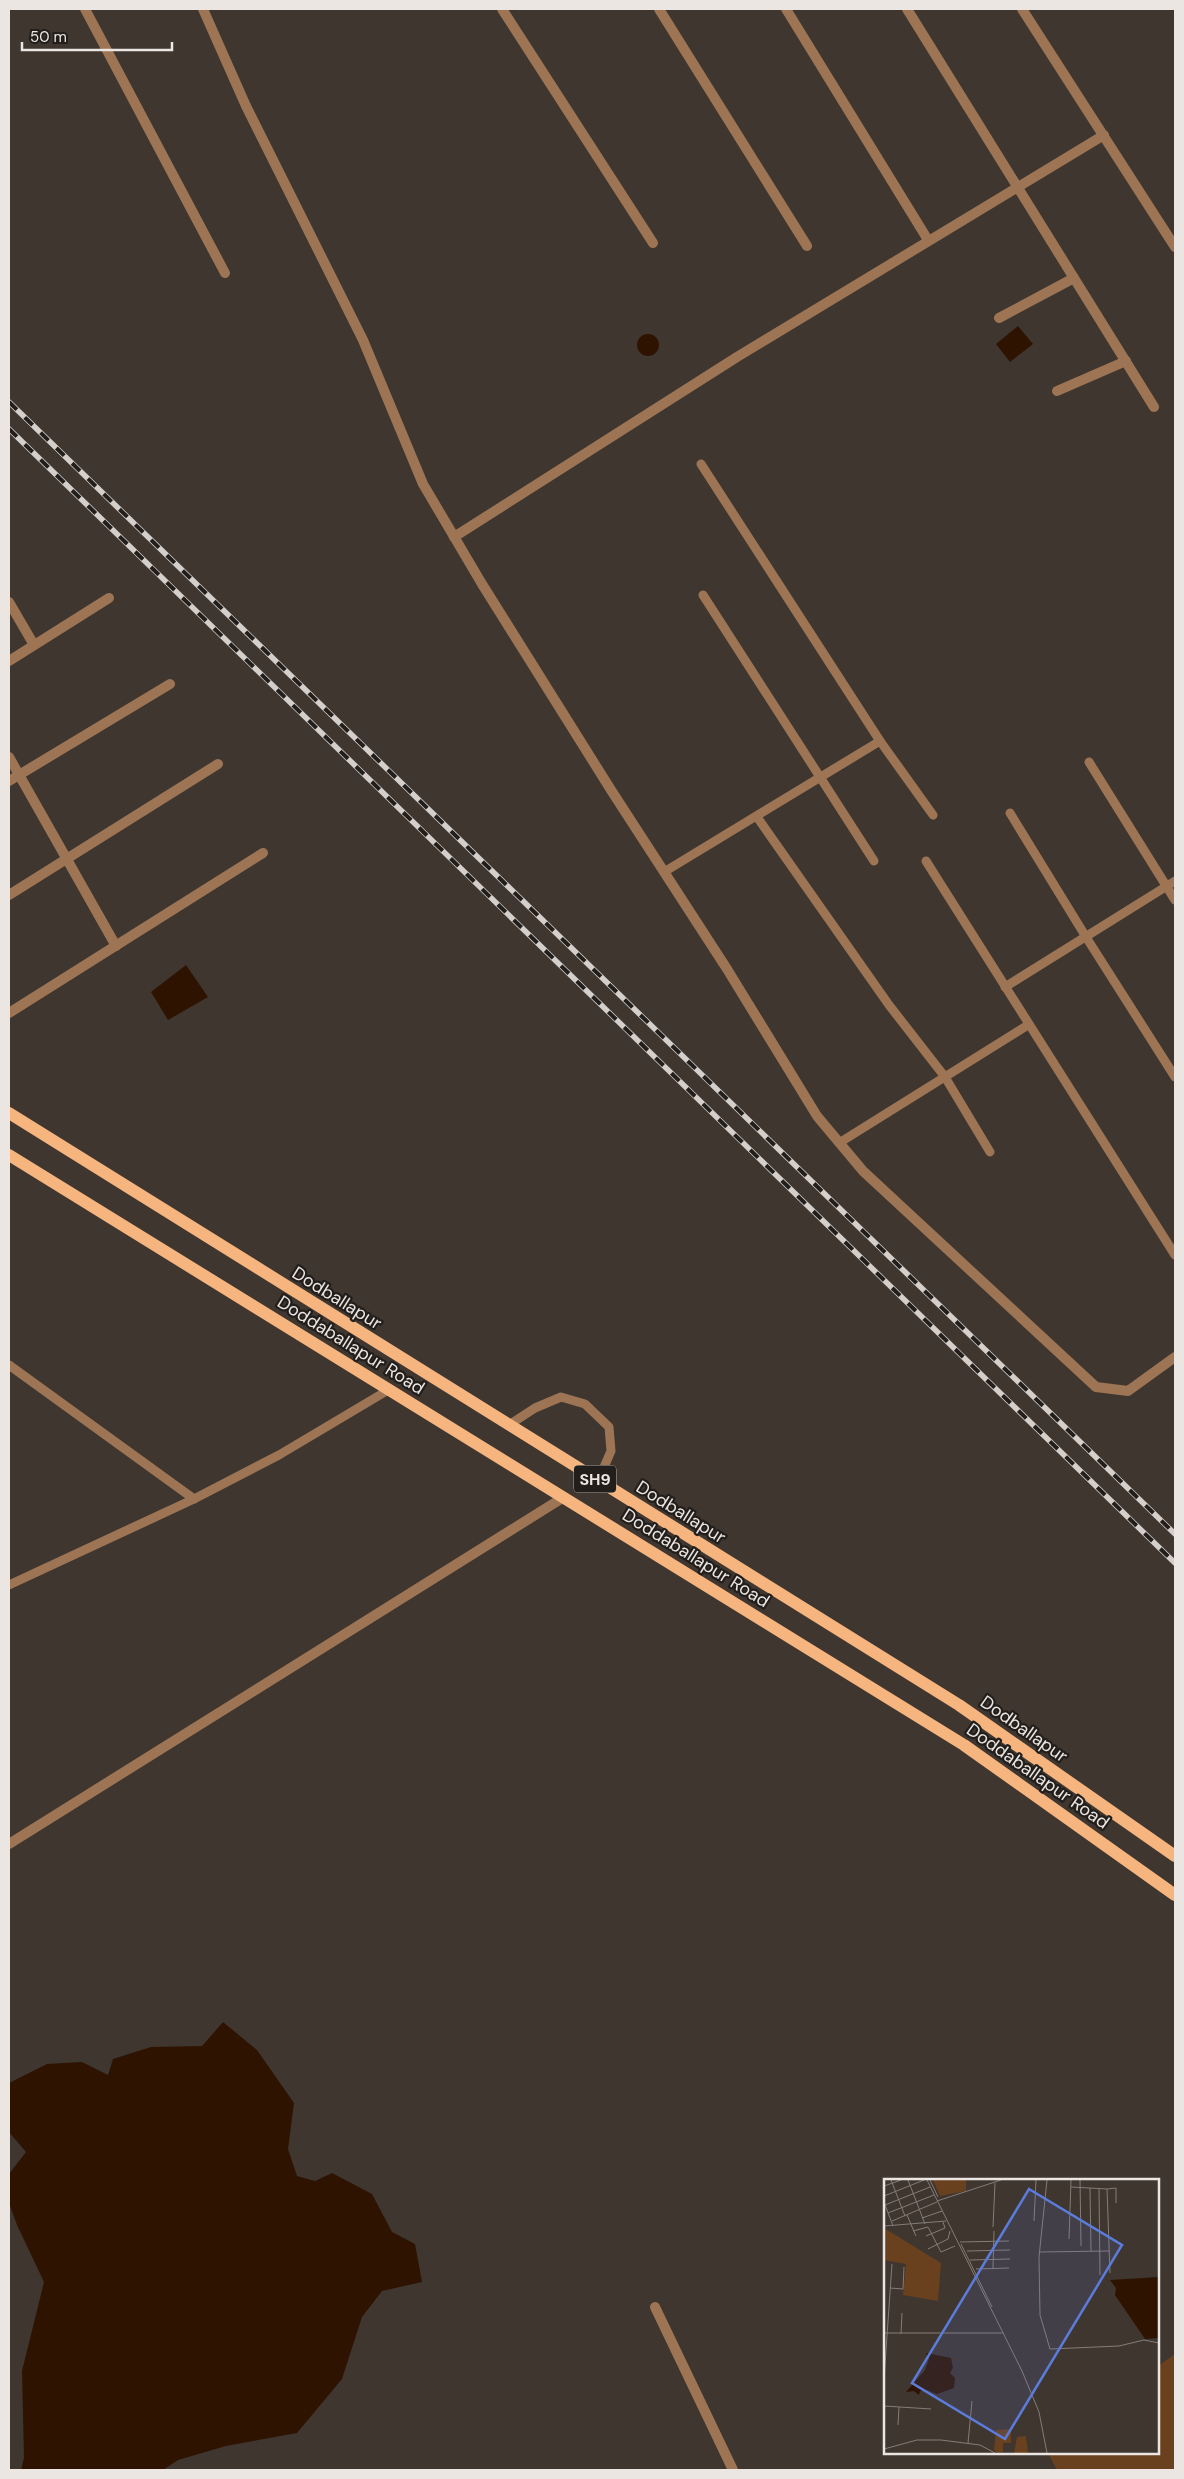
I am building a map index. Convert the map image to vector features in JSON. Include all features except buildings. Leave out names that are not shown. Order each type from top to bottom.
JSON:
[{"type":"main road","name":"Dodballapur","points":[[9,1113],[959,1705],[1175,1856]]},
{"type":"main road","name":"Doddaballapur Road","points":[[9,1155],[964,1745],[1175,1895]]},
{"type":"street","points":[[85,9],[225,273]]},
{"type":"street","points":[[203,9],[246,106],[363,340],[423,484],[454,537],[727,969],[817,1116],[863,1171],[1096,1387],[1128,1391],[1175,1357]]},
{"type":"street","points":[[502,9],[653,243]]},
{"type":"street","points":[[659,9],[806,246]]},
{"type":"street","points":[[786,9],[928,240]]},
{"type":"street","points":[[907,9],[1154,407]]},
{"type":"street","points":[[1022,9],[1175,247]]},
{"type":"street","points":[[454,537],[728,362],[1104,135]]},
{"type":"street","points":[[999,318],[1074,278]]},
{"type":"street","points":[[1058,391],[1126,361]]},
{"type":"street","points":[[9,661],[109,598]]},
{"type":"street","points":[[9,602],[34,645]]},
{"type":"street","points":[[9,781],[170,684]]},
{"type":"street","points":[[9,757],[116,946]]},
{"type":"street","points":[[9,896],[218,764]]},
{"type":"street","points":[[9,1013],[263,853]]},
{"type":"street","points":[[9,1844],[564,1497]]},
{"type":"street","points":[[655,2307],[733,2470]]},
{"type":"lane","points":[[702,464],[880,741],[932,815]]},
{"type":"lane","points":[[702,595],[822,777],[874,861]]},
{"type":"lane","points":[[664,872],[880,741]]},
{"type":"lane","points":[[1089,762],[1175,900]]},
{"type":"lane","points":[[1010,813],[1175,1077]]},
{"type":"lane","points":[[757,817],[889,1005],[945,1077],[990,1152]]},
{"type":"lane","points":[[926,861],[1175,1255]]},
{"type":"lane","points":[[1005,987],[1175,880]]},
{"type":"lane","points":[[839,1143],[1028,1025]]},
{"type":"lane","points":[[9,1365],[194,1499]]},
{"type":"lane","points":[[9,1585],[194,1499],[279,1455],[390,1389]]},
{"type":"lane","points":[[509,1425],[535,1408],[561,1397],[585,1404],[609,1427],[611,1451],[598,1481]]},
{"type":"shaded area","points":[[1018,326],[1033,344],[1010,362],[996,344]]},
{"type":"shaded area","points":[[648,334],[656,337],[659,345],[656,353],[648,356],[640,353],[637,345],[640,337]]},
{"type":"shaded area","points":[[186,965],[208,997],[168,1020],[151,992]]},
{"type":"shaded area","points":[[223,2022],[257,2050],[294,2103],[288,2149],[297,2176],[315,2181],[332,2173],[372,2194],[392,2232],[415,2244],[422,2282],[382,2291],[362,2317],[342,2379],[297,2433],[226,2446],[178,2460],[163,2470],[21,2470],[24,2458],[22,2371],[44,2282],[17,2225],[9,2203],[9,2174],[26,2152],[9,2132],[9,2083],[47,2064],[82,2062],[108,2075],[113,2059],[151,2047],[202,2046]]},
{"type":"shaded area","points":[[1175,2354],[1175,2470],[1057,2470],[1049,2454],[1159,2454],[1159,2365]]},
{"type":"railway","points":[[9,402],[1175,1534]]},
{"type":"railway","points":[[9,429],[1175,1563]]}]
